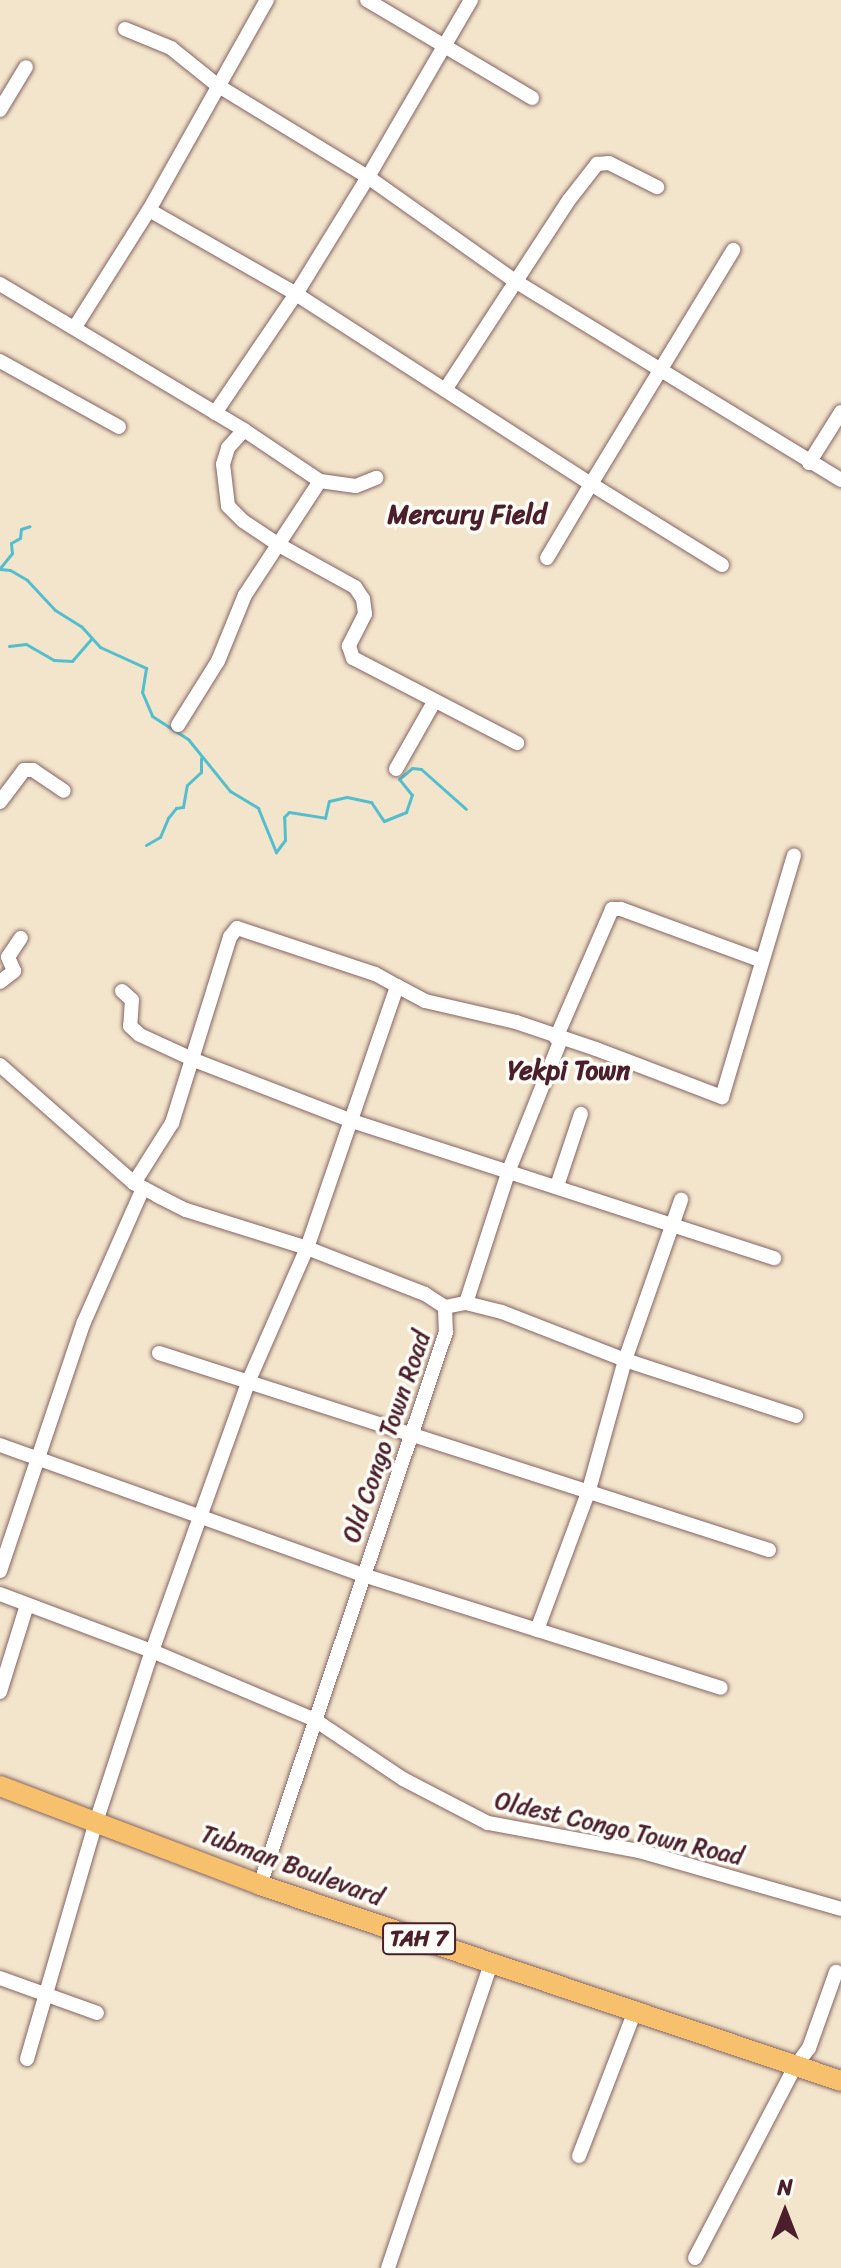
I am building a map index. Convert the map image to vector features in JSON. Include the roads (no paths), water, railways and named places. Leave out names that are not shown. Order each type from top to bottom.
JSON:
[{"type":"highway","name":"Tubman Boulevard","points":[[0,1786],[260,1885],[841,2081]]},
{"type":"street","points":[[75,327],[149,210],[267,0]]},
{"type":"street","points":[[367,0],[532,98]]},
{"type":"street","points":[[215,413],[296,294],[471,0]]},
{"type":"street","points":[[125,29],[171,48],[217,85],[368,177],[515,281],[661,367],[809,463],[841,480]]},
{"type":"street","points":[[0,110],[26,67]]},
{"type":"street","points":[[445,390],[569,200],[597,164],[609,163],[657,187]]},
{"type":"street","points":[[149,210],[296,294],[722,565]]},
{"type":"street","points":[[547,558],[733,250]]},
{"type":"street","points":[[0,284],[244,430],[320,481],[356,486],[376,478]]},
{"type":"street","points":[[0,361],[119,427]]},
{"type":"street","points":[[809,463],[841,412]]},
{"type":"street","points":[[244,430],[228,448],[223,464],[222,479],[228,506],[243,521],[279,545],[355,587],[363,599],[365,614],[349,646],[353,658],[517,743]]},
{"type":"street","points":[[178,725],[218,661],[245,595],[320,481]]},
{"type":"street","points":[[396,769],[434,702]]},
{"type":"street","points":[[0,802],[24,770],[33,770],[64,791]]},
{"type":"street","points":[[0,1571],[84,1322],[139,1185],[172,1123],[230,937],[237,928],[375,974],[425,1001],[516,1022],[722,1097],[794,856]]},
{"type":"street","points":[[466,1303],[509,1170],[558,1039],[612,909],[621,909],[762,961]]},
{"type":"street","points":[[0,982],[14,971],[8,957],[21,938]]},
{"type":"street","points":[[27,2059],[96,1822],[152,1651],[249,1380],[307,1248],[397,986]]},
{"type":"street","points":[[122,991],[132,1000],[130,1026],[140,1035],[194,1060],[352,1121],[774,1258]]},
{"type":"street","name":"Old Congo Town Road","points":[[0,1065],[139,1185],[186,1210],[307,1248],[425,1294],[445,1307],[446,1332],[260,1885]]},
{"type":"street","points":[[557,1186],[581,1114]]},
{"type":"street","points":[[537,1630],[589,1490],[625,1360],[681,1200]]},
{"type":"street","points":[[445,1307],[466,1303],[502,1312],[625,1360],[796,1416]]},
{"type":"street","points":[[159,1353],[769,1550]]},
{"type":"street","points":[[0,1445],[363,1575],[721,1688]]},
{"type":"street","name":"Oldest Congo Town Road","points":[[0,1594],[152,1651],[315,1720],[403,1779],[488,1823],[639,1851],[841,1909]]},
{"type":"street","points":[[0,1692],[27,1605]]},
{"type":"street","points":[[388,2268],[491,1963]]},
{"type":"street","points":[[695,2258],[795,2067],[809,2048],[836,1972]]},
{"type":"street","points":[[0,1978],[97,2013]]},
{"type":"street","points":[[579,2156],[635,2011]]},
{"type":"waterway","points":[[0,568],[12,553],[11,543],[20,538],[21,529],[30,526]]},
{"type":"waterway","points":[[0,569],[10,570],[27,580],[55,610],[81,626],[100,647],[146,668],[142,692],[152,716],[188,739],[230,791],[258,808],[276,852],[285,840],[284,817],[289,812],[325,818],[329,801],[347,797],[371,802],[384,821],[406,812],[412,795],[399,779],[412,768],[421,769],[466,809]]},
{"type":"waterway","points":[[9,646],[26,644],[54,660],[72,661],[92,638]]},
{"type":"waterway","points":[[146,845],[160,837],[168,818],[176,808],[183,807],[187,785],[201,772],[201,758]]},
{"type":"district","name":"Mercury Field","points":[[467,515]]},
{"type":"district","name":"Yekpi Town","points":[[569,1071]]}]
